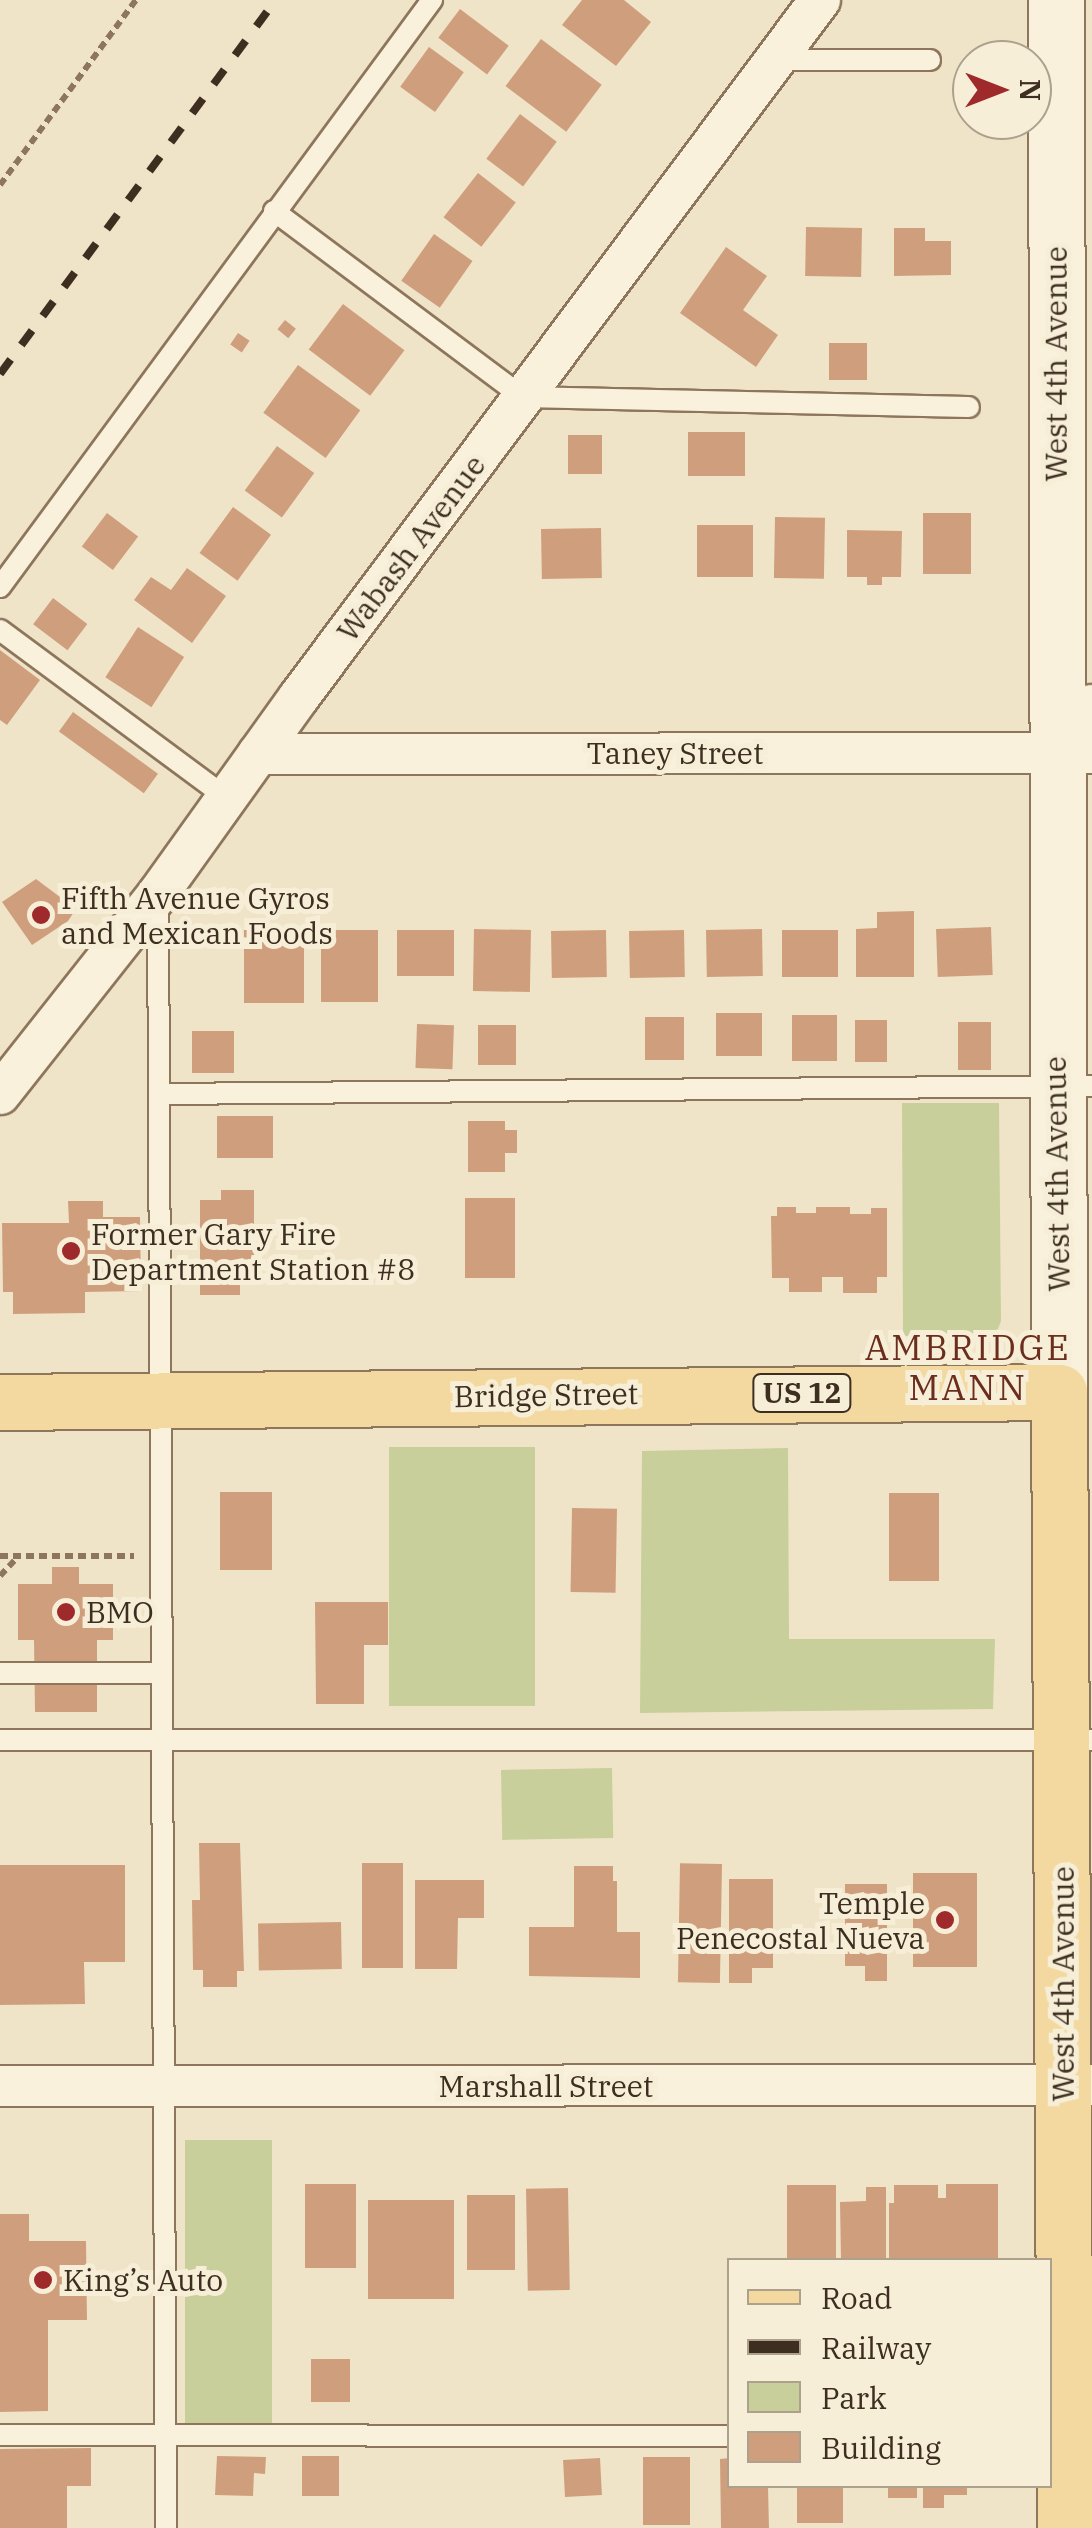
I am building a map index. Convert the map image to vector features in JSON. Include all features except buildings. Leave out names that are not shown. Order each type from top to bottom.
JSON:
[{"type":"main road","name":"West 4th Avenue","points":[[1056,0],[1074,753],[1077,2085],[1065,2528]]},
{"type":"main road","name":"Bridge Street","points":[[0,1402],[1076,1392]]},
{"type":"street","name":"Wabash Avenue","points":[[0,1094],[158,894],[820,0]]},
{"type":"street","points":[[1074,753],[1092,706]]},
{"type":"street","name":"Taney Street","points":[[258,754],[1074,753]]},
{"type":"street","name":"Marshall Street","points":[[0,2086],[1077,2085]]},
{"type":"lane","points":[[0,587],[432,0]]},
{"type":"lane","points":[[775,60],[930,60]]},
{"type":"lane","points":[[274,211],[524,397],[969,407]]},
{"type":"lane","points":[[0,630],[226,798]]},
{"type":"lane","points":[[158,894],[166,2528]]},
{"type":"lane","points":[[159,1094],[1074,1086]]},
{"type":"lane","points":[[0,1673],[162,1673]]},
{"type":"lane","points":[[0,1740],[1077,1740]]},
{"type":"lane","points":[[0,2435],[727,2436]]},
{"type":"path","points":[[0,185],[136,0]]},
{"type":"path","points":[[0,1556],[162,1556]]},
{"type":"path","points":[[0,1576],[19,1556]]},
{"type":"green space","points":[[902,1103],[999,1103],[1001,1321],[998,1329],[990,1333],[903,1336]]},
{"type":"green space","points":[[389,1447],[535,1447],[535,1706],[389,1706]]},
{"type":"green space","points":[[788,1448],[789,1639],[995,1639],[993,1709],[640,1713],[642,1451]]},
{"type":"green space","points":[[612,1768],[613,1838],[502,1840],[501,1770]]},
{"type":"green space","points":[[185,2140],[272,2140],[272,2423],[185,2423]]},
{"type":"railway","points":[[0,374],[276,0]]},
{"type":"place","name":"Fifth Avenue Gyros and Mexican Foods","points":[[41,915]]},
{"type":"place","name":"Former Gary Fire Department Station #8","points":[[71,1251]]},
{"type":"place","name":"BMO","points":[[66,1612]]},
{"type":"place","name":"Temple Penecostal Nueva","points":[[945,1920]]},
{"type":"place","name":"King’s Auto","points":[[43,2280]]},
{"type":"district","name":"AMBRIDGE MANN","points":[[968,1367]]}]
